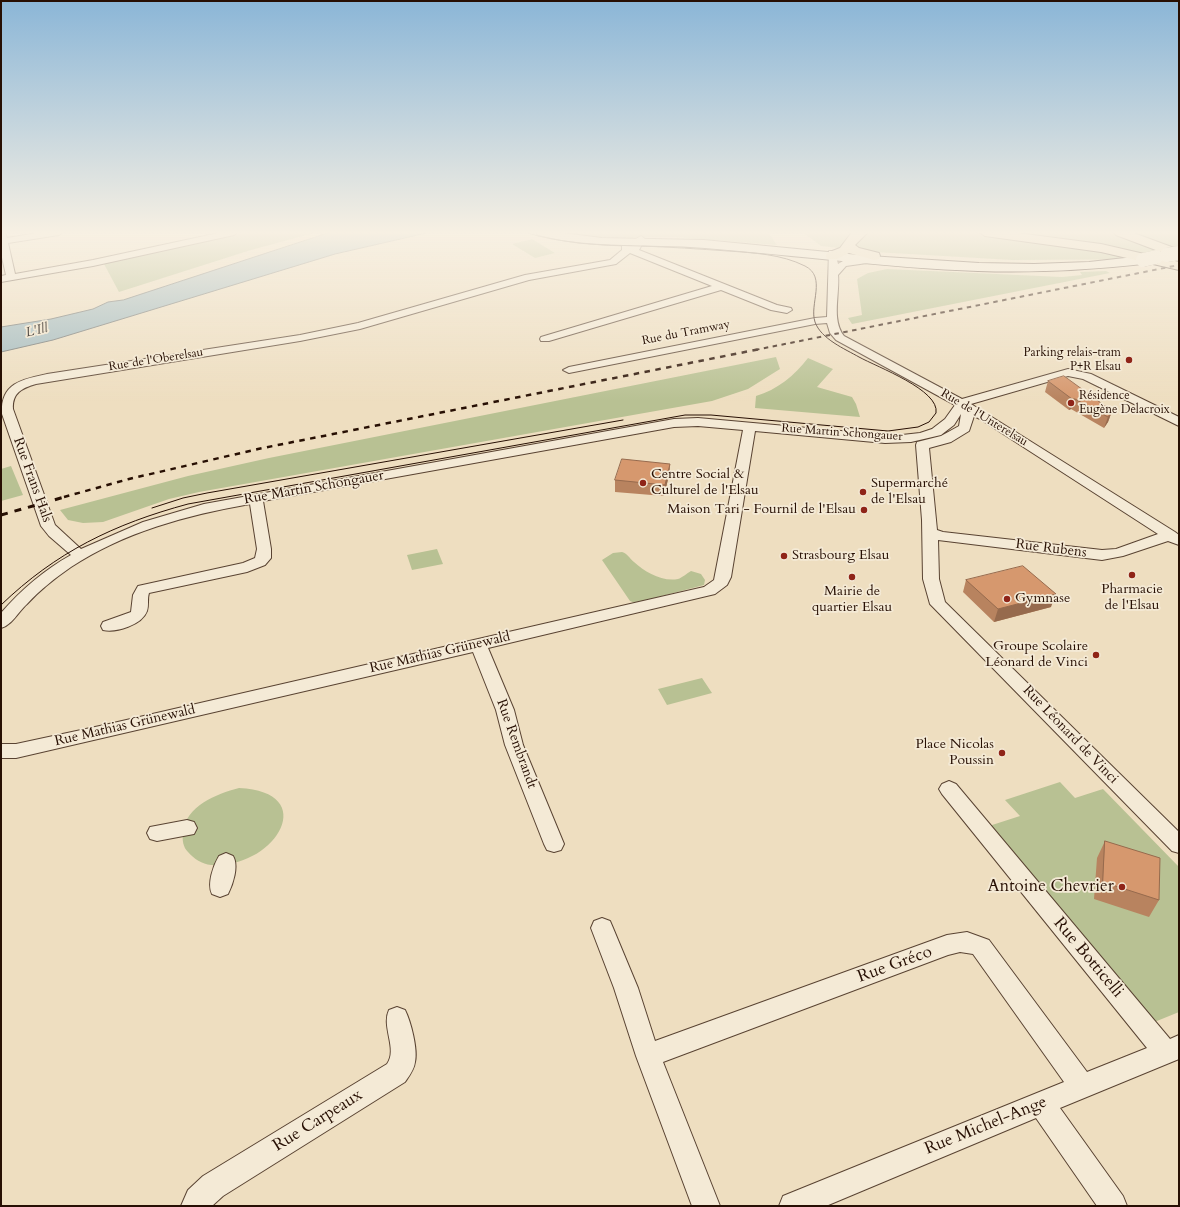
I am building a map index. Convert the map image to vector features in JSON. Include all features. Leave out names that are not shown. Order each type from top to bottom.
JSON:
[{"type":"street","name":"Rue de l'Oberelsau","points":[[4,415],[8,399],[12,392],[29,383],[47,377],[360,326],[464,296],[484,288]]},
{"type":"street","points":[[546,339],[715,288]]},
{"type":"street","points":[[728,288],[774,308],[787,310]]},
{"type":"street","name":"Rue de l'Unterelsau","points":[[833,288],[832,320],[834,332],[841,339],[963,404],[1176,538]]},
{"type":"street","name":"Rue du Tramway","points":[[569,370],[815,321],[832,320]]},
{"type":"street","points":[[1004,429],[977,425],[965,428],[968,416],[963,404],[970,400],[1068,372],[1087,376],[1179,422]]},
{"type":"street","name":"Rue Martin Schongauer","points":[[1,623],[21,600],[38,585],[81,556],[104,543],[172,517],[204,508],[657,426],[689,425],[886,439],[915,437],[940,430],[951,420],[958,407],[963,404]]},
{"type":"street","points":[[1165,415],[1179,411]]},
{"type":"street","name":"Rue Frans Hals","points":[[4,415],[48,526],[81,556]]},
{"type":"street","name":"Rue Martin Schongauer","points":[[749,429],[893,447],[922,445],[946,439],[965,428]]},
{"type":"street","name":"Rue Mathias Grünewald","points":[[1,752],[16,751],[101,732],[699,594],[716,588],[721,582],[725,570],[749,429]]},
{"type":"street","name":"Rue Léonard de Vinci","points":[[922,445],[930,532],[929,549],[933,597],[942,609],[1020,684],[1179,845]]},
{"type":"street","points":[[109,626],[135,617],[138,614],[140,595],[144,589],[246,567],[260,562],[263,558],[264,549],[256,499]]},
{"type":"street","name":"Rue Rubens","points":[[930,532],[940,536],[1102,555],[1118,553],[1176,538]]},
{"type":"street","name":"Rue Rembrandt","points":[[478,644],[505,710],[514,745],[554,844]]},
{"type":"street","name":"Rue Botticelli","points":[[949,789],[1173,1050]]},
{"type":"street","points":[[157,833],[188,828]]},
{"type":"street","points":[[220,888],[226,862]]},
{"type":"street","points":[[602,928],[626,988],[648,1056],[706,1206]]},
{"type":"street","name":"Rue Gréco","points":[[648,1056],[690,1038],[955,943],[972,941],[980,947],[1082,1086]]},
{"type":"street","name":"Rue Carpeaux","points":[[195,1206],[198,1200],[213,1186],[396,1074],[403,1063],[404,1055],[396,1018]]},
{"type":"street","name":"Rue Michel-Ange","points":[[793,1206],[1082,1086],[1173,1050]]},
{"type":"street","points":[[1041,1103],[1113,1206]]},
{"type":"green space","points":[[117,288],[131,288],[119,292]]},
{"type":"green space","points":[[858,288],[1032,288],[852,324],[848,318],[862,315]]},
{"type":"green space","points":[[776,357],[780,369],[748,389],[712,401],[199,492],[169,499],[103,522],[83,523],[68,520],[60,510],[188,476],[269,458]]},
{"type":"green space","points":[[808,358],[833,369],[817,387],[852,397],[860,417],[755,408],[756,396],[771,390],[785,381]]},
{"type":"green space","points":[[11,466],[23,495],[1,501],[1,469]]},
{"type":"green space","points":[[437,549],[443,564],[412,570],[407,555]]},
{"type":"green space","points":[[622,552],[643,569],[660,578],[672,580],[678,579],[691,571],[701,574],[705,580],[704,585],[635,603],[630,601],[602,560],[613,553]]},
{"type":"green space","points":[[702,678],[712,693],[667,705],[658,689]]},
{"type":"green space","points":[[1060,782],[1075,798],[1103,789],[1179,867],[1179,1012],[1152,1023],[989,826],[1020,816],[1005,800]]},
{"type":"green space","points":[[239,788],[264,793],[279,802],[283,815],[280,830],[270,843],[254,855],[234,863],[211,865],[198,861],[190,855],[184,846],[183,832],[185,823],[196,808],[204,802]]},
{"type":"water","name":"L'Ill","points":[[159,288],[222,288],[53,340],[1,352],[1,327],[51,319],[93,309],[108,302],[123,300]]},
{"type":"building","points":[[1064,376],[1112,411],[1108,417],[1075,399],[1072,399],[1048,381]]},
{"type":"building","points":[[622,459],[670,464],[665,485],[615,480]]},
{"type":"building","points":[[1023,566],[1056,594],[998,609],[966,580]]},
{"type":"building","points":[[1105,841],[1160,858],[1159,900],[1103,882]]},
{"type":"tram line","points":[[1,605],[43,570],[87,542],[135,521],[188,504],[685,415],[711,415],[888,431],[918,427],[929,422],[936,413],[935,404],[928,396],[906,380],[859,357],[822,334],[815,322],[814,315],[816,288]]},
{"type":"tram line","points":[[152,508],[183,498],[207,493],[623,420]]},
{"type":"railway","points":[[758,349],[1063,288]]},
{"type":"railway","points":[[64,497],[129,479],[258,449],[758,349]]},
{"type":"railway","points":[[1,515],[68,496]]},
{"type":"place","name":"Parking relais-tram P+R Elsau","points":[[1129,360]]},
{"type":"place","name":"Résidence Eugène Delacroix","points":[[1071,403]]},
{"type":"place","name":"Centre Social & Culturel de l'Elsau","points":[[643,483]]},
{"type":"place","name":"Supermarché de l'Elsau","points":[[863,492]]},
{"type":"place","name":"Maison Tari - Fournil de l'Elsau","points":[[864,510]]},
{"type":"place","name":"Strasbourg Elsau","points":[[784,556]]},
{"type":"place","name":"Pharmacie de l'Elsau","points":[[1132,575]]},
{"type":"place","name":"Mairie de quartier Elsau","points":[[852,577]]},
{"type":"place","name":"Gymnase","points":[[1007,599]]},
{"type":"place","name":"Groupe Scolaire Léonard de Vinci","points":[[1096,655]]},
{"type":"place","name":"Place Nicolas Poussin","points":[[1002,753]]},
{"type":"place","name":"Antoine Chevrier","points":[[1122,887]]}]
